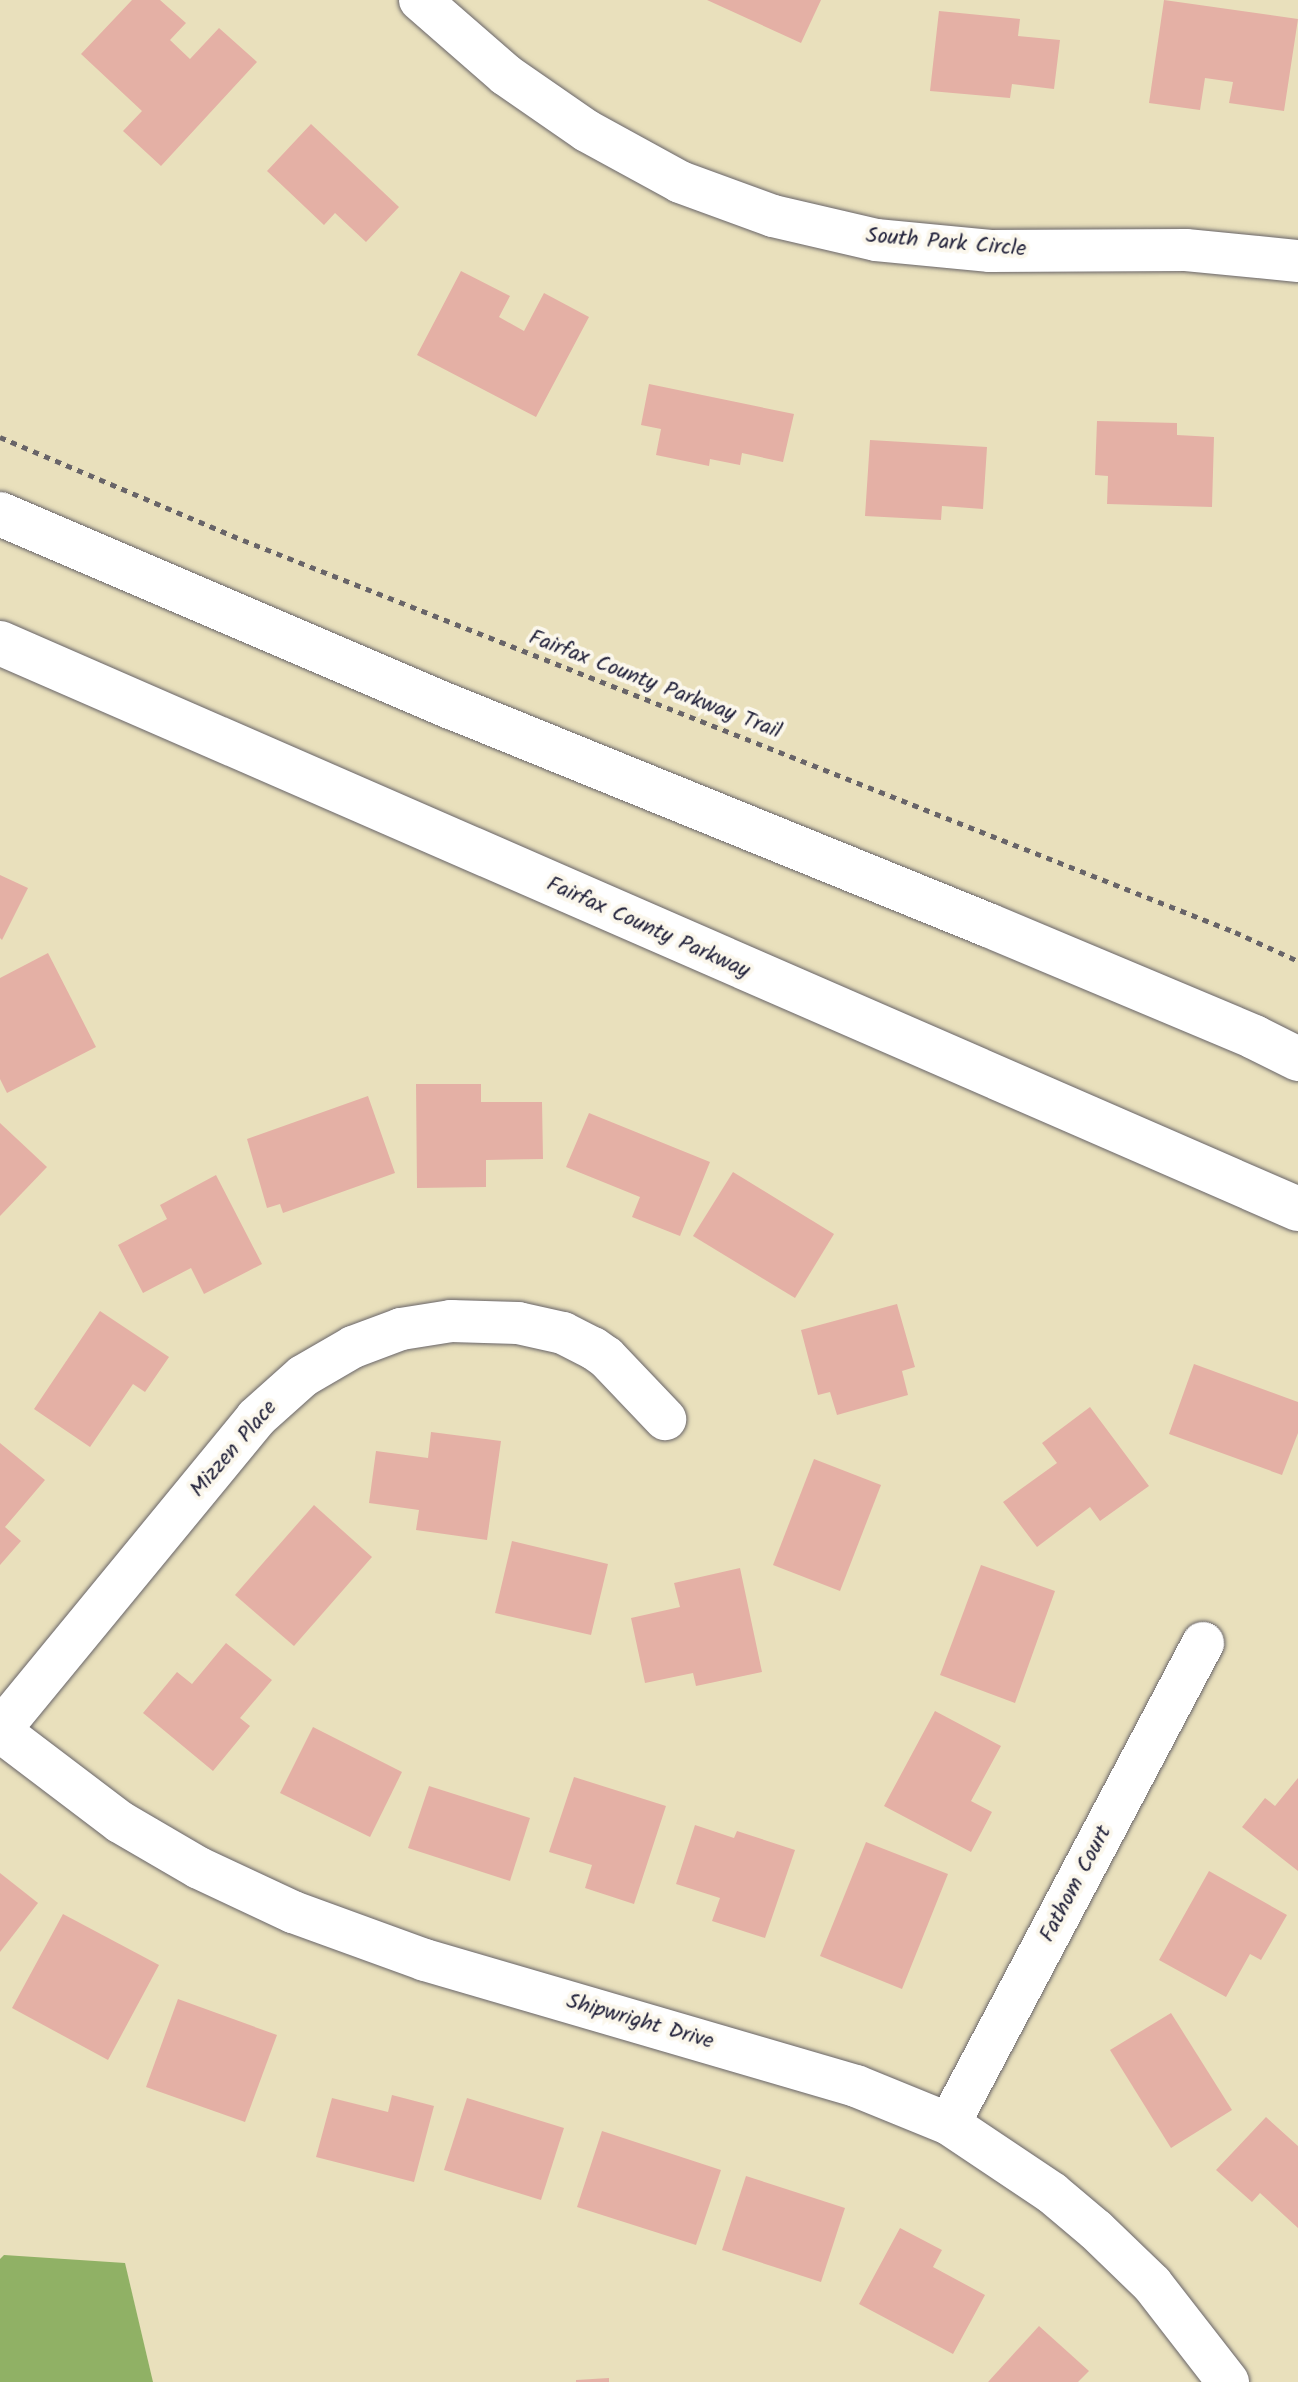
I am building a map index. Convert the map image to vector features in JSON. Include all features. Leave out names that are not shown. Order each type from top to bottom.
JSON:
[{"type":"highway","points":[[0,514],[451,707],[988,925],[1254,1037],[1298,1059]]},
{"type":"highway","name":"Fairfax County Parkway","points":[[0,643],[1298,1209]]},
{"type":"street","name":"South Park Circle","points":[[420,0],[506,75],[587,131],[680,182],[773,216],[876,240],[990,251],[1186,250],[1298,261]]},
{"type":"street","name":"Mizzen Place","points":[[0,1730],[256,1418],[303,1376],[353,1347],[401,1329],[451,1321],[518,1323],[563,1333],[606,1357],[665,1419]]},
{"type":"street","name":"Fathom Court","points":[[949,2124],[1203,1643]]},
{"type":"street","name":"Shipwright Drive","points":[[0,1730],[120,1822],[199,1868],[293,1912],[425,1960],[856,2086],[949,2124],[1052,2193],[1096,2230],[1152,2284],[1228,2382]]},
{"type":"path","name":"Fairfax County Parkway Trail","points":[[0,437],[243,540],[1235,932],[1298,961]]},
{"type":"green space","points":[[4,2255],[125,2263],[153,2382],[0,2382],[0,2259]]},
{"type":"building","points":[[132,0],[160,0],[186,23],[170,40],[190,59],[219,28],[257,62],[161,166],[123,131],[142,111],[81,54]]},
{"type":"building","points":[[707,0],[821,0],[801,43]]},
{"type":"building","points":[[1164,0],[1298,19],[1284,111],[1229,103],[1233,82],[1205,78],[1200,110],[1149,103]]},
{"type":"building","points":[[939,11],[1020,19],[1018,36],[1060,40],[1054,89],[1012,84],[1010,98],[930,91]]},
{"type":"building","points":[[311,124],[399,207],[366,242],[335,213],[324,225],[267,171]]},
{"type":"building","points":[[461,271],[510,296],[499,317],[524,331],[544,293],[589,317],[536,417],[417,355]]},
{"type":"building","points":[[649,384],[794,414],[783,462],[742,453],[740,465],[710,459],[709,466],[656,455],[661,429],[641,425]]},
{"type":"building","points":[[1097,421],[1177,423],[1177,435],[1214,437],[1212,507],[1107,504],[1108,476],[1095,475]]},
{"type":"building","points":[[870,440],[987,447],[983,509],[942,506],[941,520],[865,516]]},
{"type":"building","points":[[0,875],[28,888],[2,940],[0,938]]},
{"type":"building","points":[[48,953],[96,1047],[7,1093],[0,1079],[0,978]]},
{"type":"building","points":[[416,1084],[481,1084],[481,1102],[542,1102],[543,1159],[486,1160],[486,1187],[417,1188]]},
{"type":"building","points":[[368,1096],[395,1173],[283,1213],[280,1204],[267,1208],[247,1139]]},
{"type":"building","points":[[589,1113],[710,1162],[680,1236],[632,1217],[640,1197],[566,1167]]},
{"type":"building","points":[[0,1123],[47,1167],[0,1216]]},
{"type":"building","points":[[733,1172],[834,1234],[795,1298],[693,1236]]},
{"type":"building","points":[[216,1175],[262,1264],[204,1294],[191,1268],[143,1293],[118,1245],[167,1219],[160,1205]]},
{"type":"building","points":[[897,1304],[915,1367],[902,1371],[908,1395],[837,1415],[830,1392],[818,1395],[801,1330]]},
{"type":"building","points":[[100,1311],[169,1357],[145,1392],[133,1384],[90,1447],[34,1409]]},
{"type":"building","points":[[1194,1364],[1298,1402],[1298,1433],[1282,1475],[1169,1434]]},
{"type":"building","points":[[1090,1407],[1149,1486],[1100,1521],[1090,1507],[1037,1547],[1003,1502],[1057,1463],[1042,1443]]},
{"type":"building","points":[[431,1432],[501,1441],[487,1540],[416,1530],[419,1510],[369,1503],[376,1451],[428,1458]]},
{"type":"building","points":[[0,1443],[45,1480],[5,1527],[21,1541],[0,1565]]},
{"type":"building","points":[[814,1459],[881,1485],[840,1591],[773,1565]]},
{"type":"building","points":[[314,1505],[372,1557],[294,1646],[235,1595]]},
{"type":"building","points":[[512,1541],[608,1564],[591,1635],[495,1613]]},
{"type":"building","points":[[981,1565],[1055,1591],[1015,1703],[940,1675]]},
{"type":"building","points":[[740,1568],[762,1672],[696,1686],[693,1673],[645,1683],[631,1618],[680,1607],[674,1583]]},
{"type":"building","points":[[226,1643],[272,1680],[240,1718],[250,1726],[213,1771],[143,1713],[177,1672],[192,1684]]},
{"type":"building","points":[[935,1711],[1001,1746],[971,1801],[992,1812],[971,1852],[884,1806]]},
{"type":"building","points":[[313,1727],[402,1772],[370,1837],[280,1793]]},
{"type":"building","points":[[574,1777],[666,1806],[634,1904],[585,1888],[592,1865],[549,1852]]},
{"type":"building","points":[[1298,1778],[1298,1871],[1242,1827],[1265,1798],[1275,1806]]},
{"type":"building","points":[[429,1786],[530,1818],[510,1881],[408,1848]]},
{"type":"building","points":[[695,1825],[734,1838],[737,1831],[795,1850],[765,1938],[712,1921],[720,1898],[676,1884]]},
{"type":"building","points":[[866,1842],[948,1874],[902,1989],[820,1956]]},
{"type":"building","points":[[1209,1871],[1287,1915],[1261,1960],[1250,1954],[1226,1997],[1159,1960]]},
{"type":"building","points":[[0,1873],[38,1903],[0,1952]]},
{"type":"building","points":[[63,1914],[159,1965],[108,2060],[12,2008]]},
{"type":"building","points":[[178,1999],[277,2035],[245,2122],[146,2087]]},
{"type":"building","points":[[1171,2013],[1232,2110],[1171,2148],[1110,2050]]},
{"type":"building","points":[[392,2095],[434,2106],[414,2182],[316,2157],[332,2098],[388,2112]]},
{"type":"building","points":[[467,2098],[564,2128],[541,2200],[444,2170]]},
{"type":"building","points":[[1266,2117],[1298,2146],[1298,2228],[1260,2193],[1252,2202],[1216,2170]]},
{"type":"building","points":[[602,2131],[721,2170],[696,2245],[577,2207]]},
{"type":"building","points":[[746,2176],[845,2208],[821,2282],[722,2250]]},
{"type":"building","points":[[900,2228],[942,2250],[933,2267],[985,2295],[953,2354],[859,2304]]},
{"type":"building","points":[[1039,2326],[1089,2371],[1078,2382],[988,2382]]},
{"type":"building","points":[[609,2378],[609,2382],[576,2382],[576,2380]]}]
